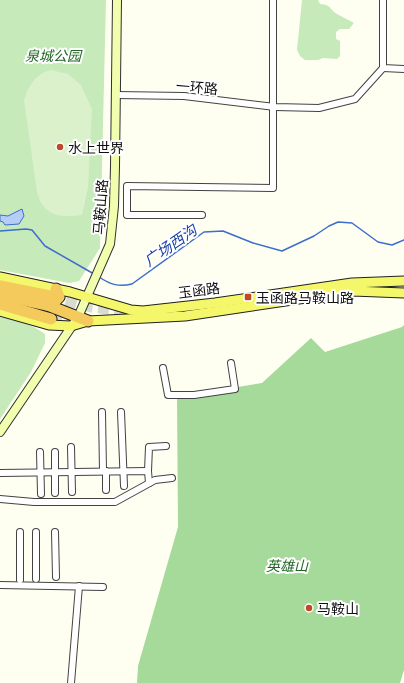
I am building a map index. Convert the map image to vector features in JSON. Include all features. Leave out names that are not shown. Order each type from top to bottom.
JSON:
[{"type":"highway","points":[[0,282],[51,297],[79,321]]},
{"type":"highway","points":[[0,286],[35,292]]},
{"type":"highway","points":[[0,294],[51,297]]},
{"type":"highway","points":[[0,305],[51,319]]},
{"type":"main road","name":"马鞍山路","points":[[0,432],[79,321],[86,298],[110,244],[114,206],[117,0]]},
{"type":"main road","name":"玉函路","points":[[0,277],[51,297],[86,298],[131,310],[143,311],[215,303],[352,283],[404,282]]},
{"type":"main road","name":"玉函路","points":[[0,311],[49,325],[79,321],[185,316],[353,291],[404,293]]},
{"type":"street","points":[[202,216],[126,215],[127,186],[273,188],[273,0]]},
{"type":"street","points":[[383,0],[383,68],[404,69]]},
{"type":"street","name":"一环路","points":[[116,95],[184,96],[274,107],[319,108],[355,99],[383,68]]},
{"type":"street","points":[[163,368],[168,395],[194,395],[235,389],[231,363]]},
{"type":"street","points":[[102,412],[106,490]]},
{"type":"street","points":[[121,412],[124,486]]},
{"type":"street","points":[[149,483],[149,447],[166,446]]},
{"type":"street","points":[[72,447],[72,492]]},
{"type":"street","points":[[40,452],[40,494]]},
{"type":"street","points":[[55,452],[55,493]]},
{"type":"street","points":[[0,472],[148,471]]},
{"type":"street","points":[[0,499],[34,502],[115,502],[154,480],[172,478]]},
{"type":"street","points":[[20,532],[20,580]]},
{"type":"street","points":[[36,532],[36,579]]},
{"type":"street","points":[[55,532],[56,576]]},
{"type":"street","points":[[0,585],[104,587]]},
{"type":"street","points":[[71,683],[79,586]]},
{"type":"green space","name":"泉城公园","points":[[0,0],[106,0],[100,248],[79,281],[69,283],[0,270]]},
{"type":"green space","points":[[302,0],[318,0],[320,4],[329,6],[334,12],[354,23],[349,29],[340,29],[336,32],[336,39],[340,41],[340,56],[337,59],[323,58],[318,60],[305,60],[300,56],[297,50]]},
{"type":"green space","name":"水上世界","points":[[51,70],[68,74],[81,85],[92,109],[88,188],[82,215],[64,216],[48,211],[40,201],[37,192],[24,100],[33,81],[41,74]]},
{"type":"green space","points":[[0,314],[34,327],[45,334],[45,343],[31,372],[0,419]]},
{"type":"green space","name":"英雄山","points":[[404,325],[404,670],[400,683],[137,683],[138,666],[178,527],[177,397],[262,383],[311,338],[325,352],[402,327]]},
{"type":"water","points":[[22,209],[24,216],[19,224],[5,225],[0,221],[0,215],[8,216]]},
{"type":"waterway","name":"广场西沟","points":[[99,277],[115,285],[132,284],[204,232],[223,231],[253,243],[282,251],[314,236],[338,222],[352,223],[378,242],[392,245],[404,240]]},
{"type":"waterway","name":"广场西沟","points":[[0,231],[32,230],[45,246],[94,274]]},
{"type":"tunnel","points":[[369,286],[404,287]]},
{"type":"tunnel","points":[[50,296],[91,307],[127,311]]},
{"type":"tunnel","points":[[51,319],[84,320]]},
{"type":"place","name":"水上世界","points":[[60,147]]},
{"type":"place","name":"玉函路马鞍山路","points":[[248,297]]},
{"type":"place","name":"马鞍山","points":[[309,608]]}]
